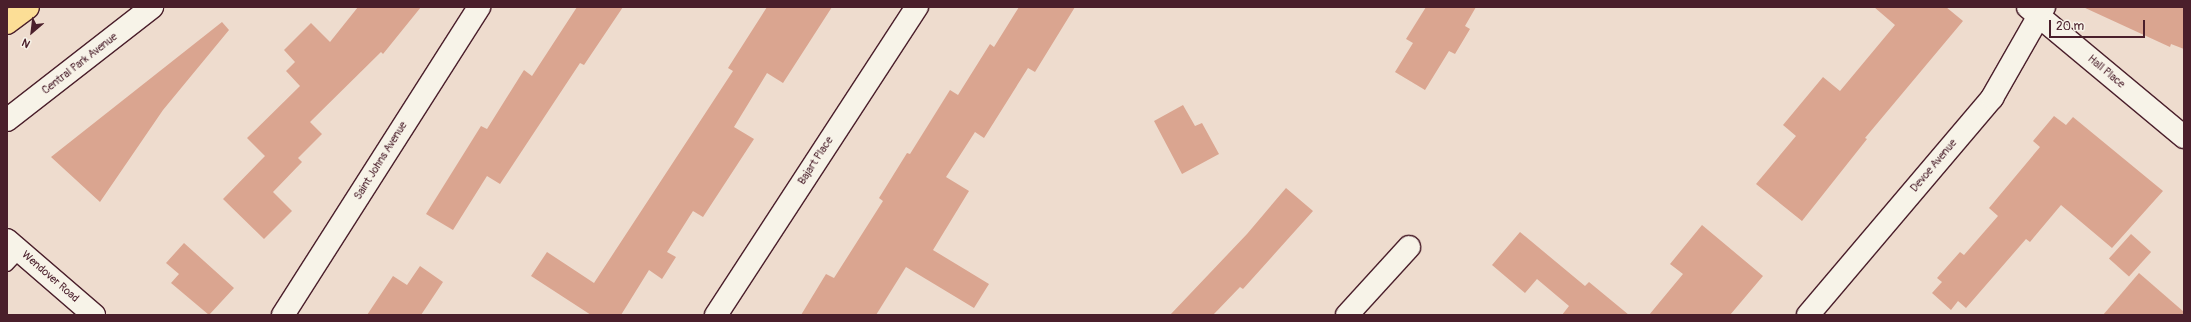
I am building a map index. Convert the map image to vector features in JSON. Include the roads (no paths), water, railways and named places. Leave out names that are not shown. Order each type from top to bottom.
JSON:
[{"type":"highway","points":[[7,23],[28,7]]},
{"type":"street","name":"Central Park Avenue","points":[[7,120],[152,7]]},
{"type":"street","name":"Saint Johns Avenue","points":[[283,315],[479,7]]},
{"type":"street","name":"Bajart Place","points":[[716,315],[917,7]]},
{"type":"street","name":"Hall Place","points":[[2037,10],[2184,137]]},
{"type":"street","name":"Devoe Avenue","points":[[1808,315],[1992,98],[2037,10]]},
{"type":"street","points":[[1347,315],[1409,247]]},
{"type":"street","name":"Wendover Road","points":[[11,252],[94,315]]}]
